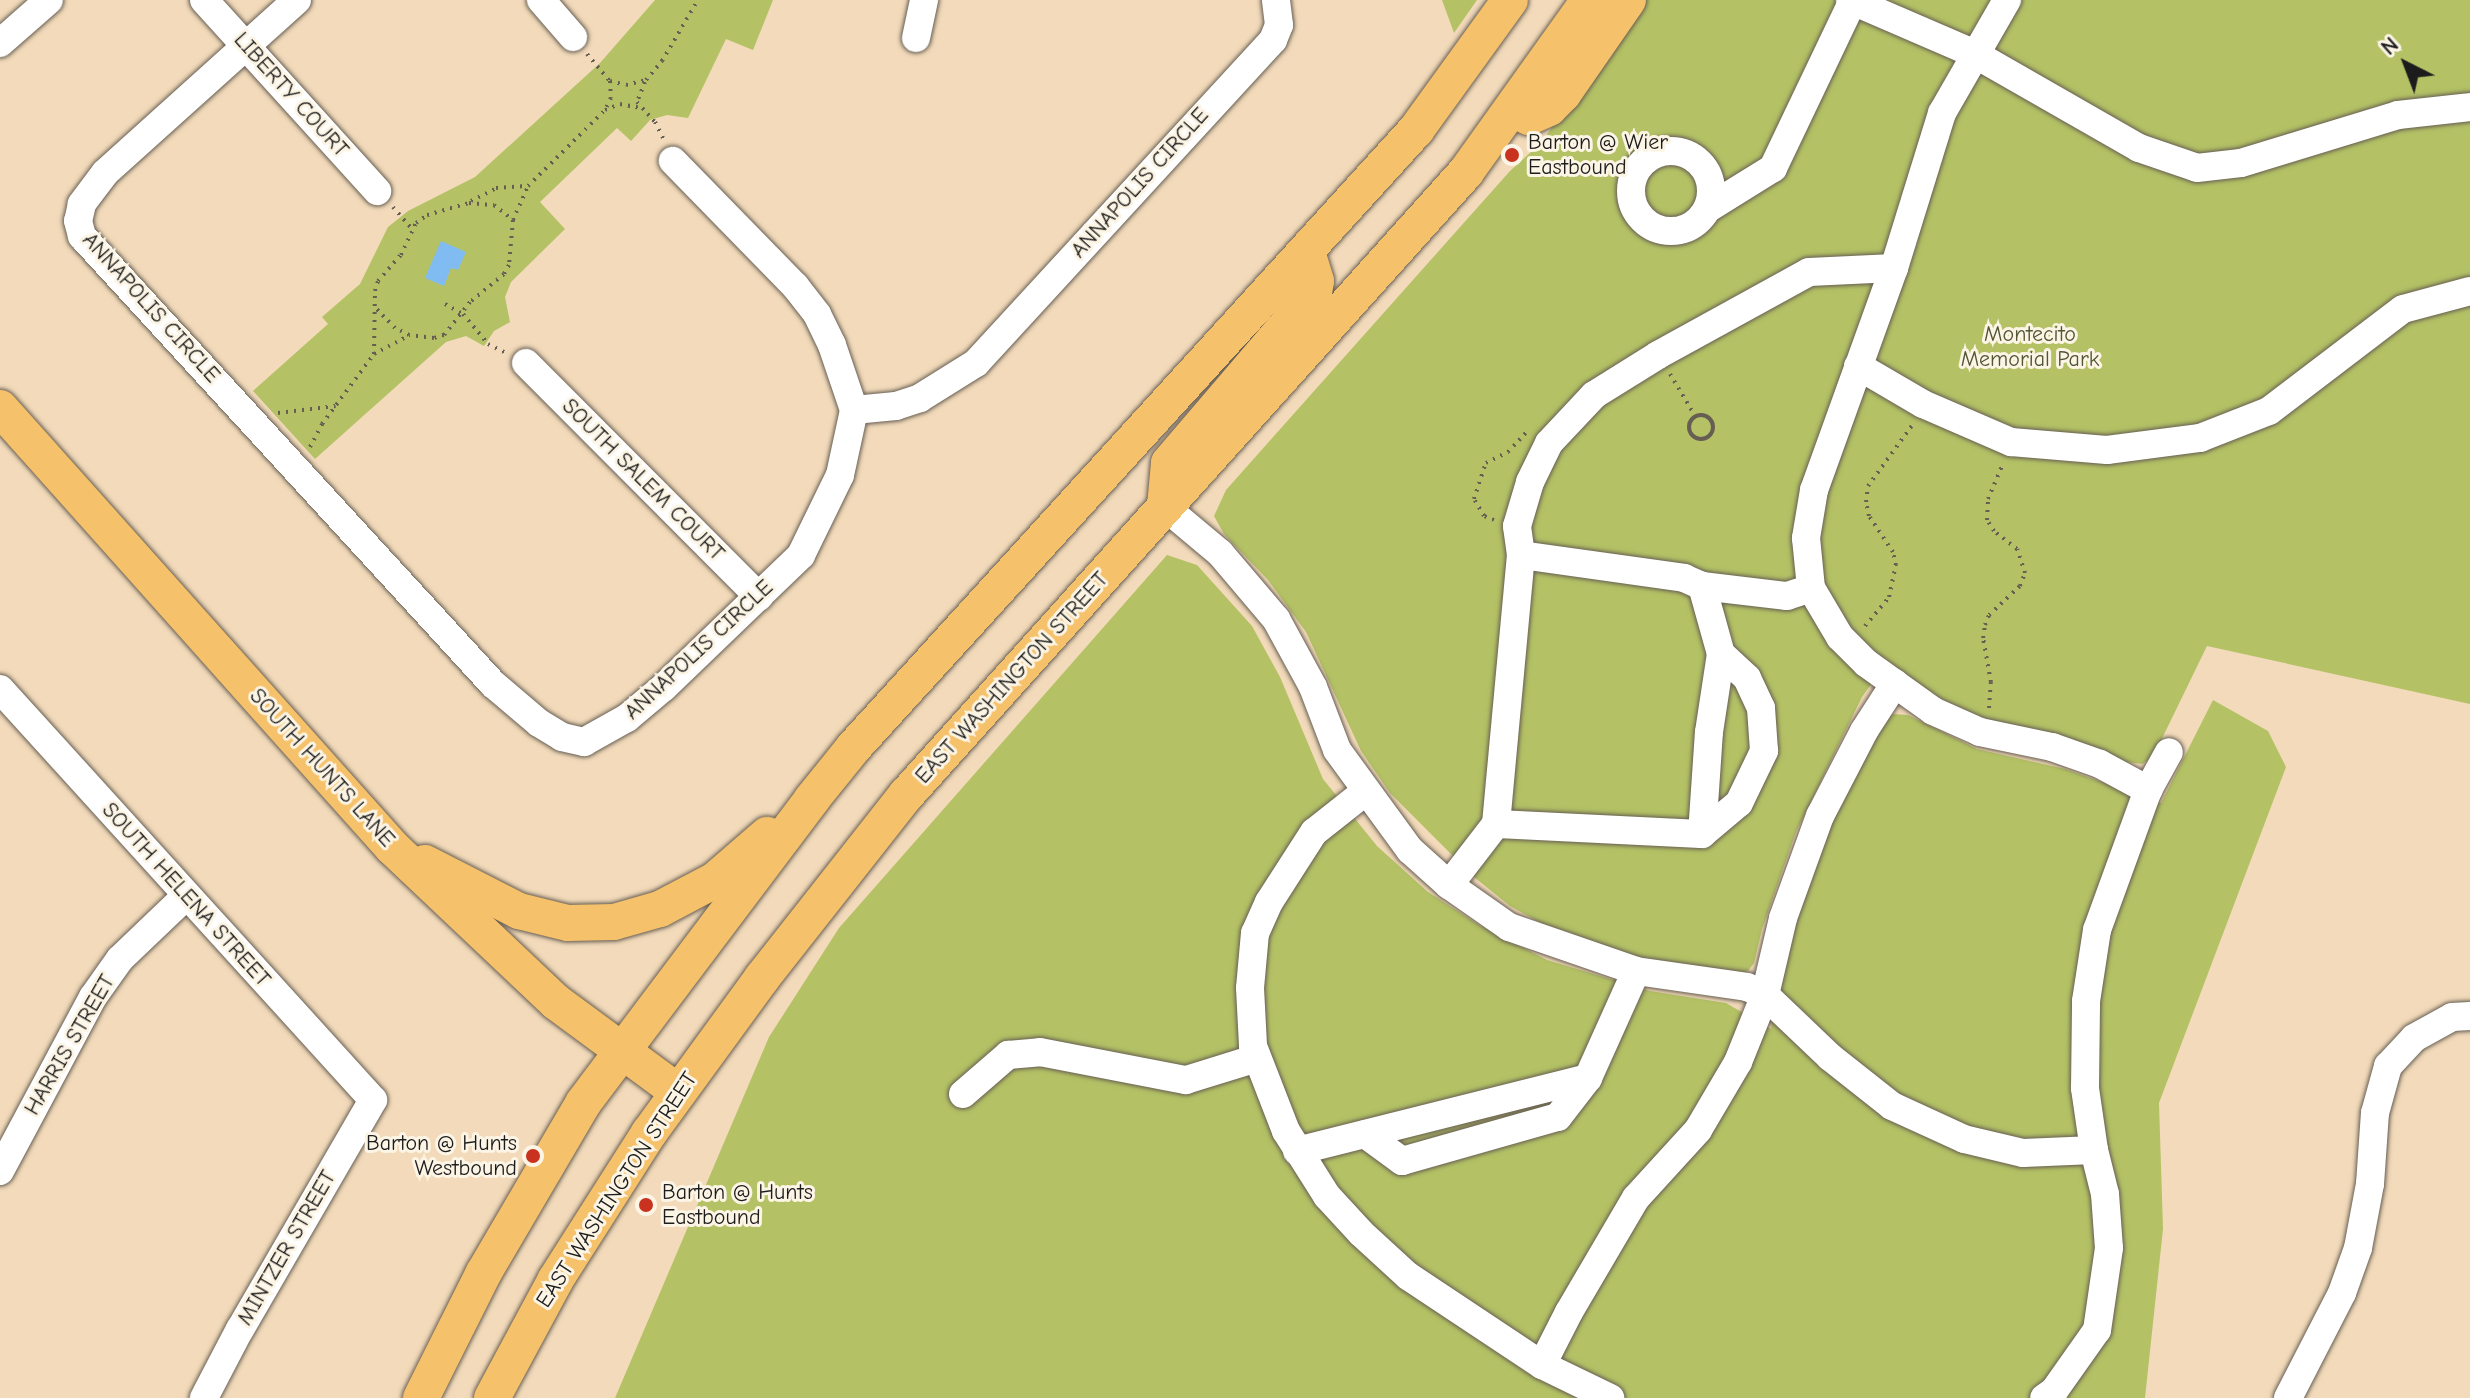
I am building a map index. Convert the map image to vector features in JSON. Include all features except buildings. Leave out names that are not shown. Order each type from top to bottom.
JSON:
[{"type":"main road","points":[[421,1398],[483,1274],[584,1102],[812,799],[864,736],[1416,130],[1510,0]]},
{"type":"main road","name":"EAST WASHINGTON STREET","points":[[492,1398],[556,1279],[678,1092],[762,978],[907,794],[1466,172],[1589,0]]},
{"type":"main road","points":[[1513,109],[1529,117],[1549,108],[1563,94],[1628,0]]},
{"type":"main road","points":[[1165,507],[1169,463],[1314,293],[1316,281],[1307,252]]},
{"type":"main road","name":"SOUTH HUNTS LANE","points":[[0,408],[392,847],[556,1002],[678,1092]]},
{"type":"main road","points":[[392,847],[519,911],[568,923],[614,922],[660,909],[715,880],[812,799]]},
{"type":"street","points":[[0,43],[49,0]]},
{"type":"street","name":"LIBERTY COURT","points":[[204,0],[377,191]]},
{"type":"street","name":"ANNAPOLIS CIRCLE","points":[[297,0],[105,173],[82,204],[78,221],[82,236],[493,684],[562,737],[584,742],[627,718],[801,555],[840,475],[854,410],[896,406],[920,398],[976,363],[1273,40],[1279,25],[1276,0]]},
{"type":"street","points":[[541,0],[573,37]]},
{"type":"street","points":[[916,38],[924,0]]},
{"type":"street","points":[[1707,209],[1773,168],[1852,0],[1973,53],[2139,148],[2197,168],[2241,163],[2398,115],[2470,107]]},
{"type":"street","points":[[2007,0],[1973,53],[1942,113],[1894,268],[1814,490],[1806,538],[1811,588],[1840,637],[1866,663],[1933,711],[1980,732],[2052,747],[2100,764],[2148,790]]},
{"type":"street","points":[[673,161],[795,286],[817,314],[832,345],[854,410]]},
{"type":"street","points":[[1449,885],[1496,824],[1521,555],[1517,526],[1530,482],[1549,443],[1594,395],[1658,355],[1809,272],[1894,268]]},
{"type":"street","points":[[1858,366],[1923,404],[2011,442],[2107,450],[2200,438],[2269,411],[2403,309],[2470,291]]},
{"type":"street","name":"SOUTH SALEM COURT","points":[[526,363],[759,597]]},
{"type":"street","points":[[1165,507],[1220,553],[1276,619],[1313,687],[1337,750],[1410,850],[1449,885],[1509,927],[1636,971],[1747,987],[1765,995],[1830,1057],[1892,1106],[1964,1139],[2023,1153],[2094,1150]]},
{"type":"street","points":[[1521,555],[1684,578],[1702,586],[1787,596],[1811,588]]},
{"type":"street","points":[[1702,586],[1721,654],[1709,732],[1702,834]]},
{"type":"street","points":[[1496,824],[1702,834],[1739,803],[1764,751],[1761,708],[1747,678],[1721,654]]},
{"type":"street","points":[[1542,1365],[1569,1312],[1636,1198],[1698,1130],[1738,1062],[1765,995],[1783,918],[1820,816],[1864,731],[1895,683]]},
{"type":"street","name":"SOUTH HELENA STREET","points":[[0,689],[373,1100]]},
{"type":"street","points":[[2044,1398],[2054,1391],[2097,1330],[2109,1248],[2105,1194],[2094,1150],[2085,1088],[2086,1001],[2097,930],[2148,790],[2169,752]]},
{"type":"street","points":[[1366,791],[1314,832],[1269,902],[1255,933],[1250,988],[1253,1046],[1257,1058],[1297,1151],[1327,1196],[1361,1233],[1408,1276],[1542,1365],[1610,1398]]},
{"type":"street","name":"HARRIS STREET","points":[[0,1171],[93,997],[120,959],[186,896]]},
{"type":"street","points":[[1297,1151],[1588,1078],[1636,971]]},
{"type":"street","points":[[2288,1398],[2342,1293],[2358,1248],[2370,1184],[2375,1113],[2388,1066],[2414,1038],[2452,1017],[2470,1016]]},
{"type":"street","points":[[963,1094],[1008,1055],[1040,1052],[1186,1080],[1257,1058]]},
{"type":"street","name":"MINTZER STREET","points":[[204,1398],[240,1329],[373,1100]]},
{"type":"path","points":[[673,161],[655,122],[637,102],[646,80],[662,61],[698,0]]},
{"type":"path","points":[[573,37],[610,81],[626,85],[646,80]]},
{"type":"path","points":[[376,308],[395,328],[409,335],[434,338],[444,335],[509,265],[513,220],[519,199],[528,186],[605,110],[611,98],[610,81]]},
{"type":"path","points":[[605,110],[620,104],[640,108]]},
{"type":"path","points":[[374,354],[378,281],[401,255],[416,223],[427,215],[469,203],[496,188],[528,186]]},
{"type":"path","points":[[469,203],[494,205],[513,220]]},
{"type":"path","points":[[445,304],[463,314],[488,344],[526,363]]},
{"type":"path","points":[[297,469],[336,406],[374,354],[409,335]]},
{"type":"path","points":[[1658,355],[1695,416],[1711,419],[1714,427],[1708,437],[1700,439],[1691,433],[1690,422],[1695,416]]},
{"type":"path","points":[[1840,637],[1855,634],[1889,597],[1896,565],[1893,552],[1869,516],[1866,502],[1868,486],[1897,450],[1923,404]]},
{"type":"path","points":[[253,422],[285,410],[336,406]]},
{"type":"path","points":[[1517,526],[1484,516],[1477,507],[1474,499],[1486,463],[1508,452],[1526,433],[1549,443]]},
{"type":"path","points":[[1980,732],[1991,699],[1983,638],[1985,625],[1989,615],[2020,586],[2025,573],[2017,549],[1994,531],[1987,520],[1988,499],[2011,442]]},
{"type":"green space","points":[[655,0],[773,0],[753,50],[726,39],[688,118],[667,115],[650,120],[631,141],[617,128],[540,202],[565,229],[511,282],[505,297],[510,322],[494,331],[484,346],[466,336],[446,342],[315,459],[253,391],[328,324],[322,317],[360,284],[388,227],[408,211],[475,177],[600,63]]},
{"type":"green space","points":[[1442,0],[1477,0],[1454,33]]},
{"type":"green space","name":"Montecito Memorial Park","points":[[1640,0],[2470,0],[2470,704],[2207,646],[2153,757],[2142,764],[2126,762],[2058,737],[1980,717],[1936,699],[1885,665],[1862,697],[1796,832],[1762,929],[1754,963],[1748,971],[1737,976],[1634,957],[1564,936],[1510,906],[1474,877],[1390,793],[1361,751],[1306,632],[1268,580],[1224,534],[1214,516],[1226,490],[1510,171],[1541,143]]},
{"type":"green space","points":[[1167,555],[1197,565],[1252,626],[1280,677],[1323,779],[1377,846],[1428,892],[1479,925],[1547,960],[1650,991],[1726,1003],[1771,1029],[1779,978],[1825,833],[1885,719],[1894,714],[1908,715],[1977,749],[2065,769],[2161,803],[2213,700],[2268,731],[2286,767],[2159,1103],[2163,1229],[2145,1398],[615,1398],[769,1037],[839,928]]},
{"type":"water","points":[[441,241],[466,252],[458,270],[451,268],[444,286],[425,278]]},
{"type":"place","name":"Barton @ Wier Eastbound","points":[[1512,155]]},
{"type":"place","name":"Barton @ Hunts Westbound","points":[[533,1156]]},
{"type":"place","name":"Barton @ Hunts Eastbound","points":[[646,1205]]}]
